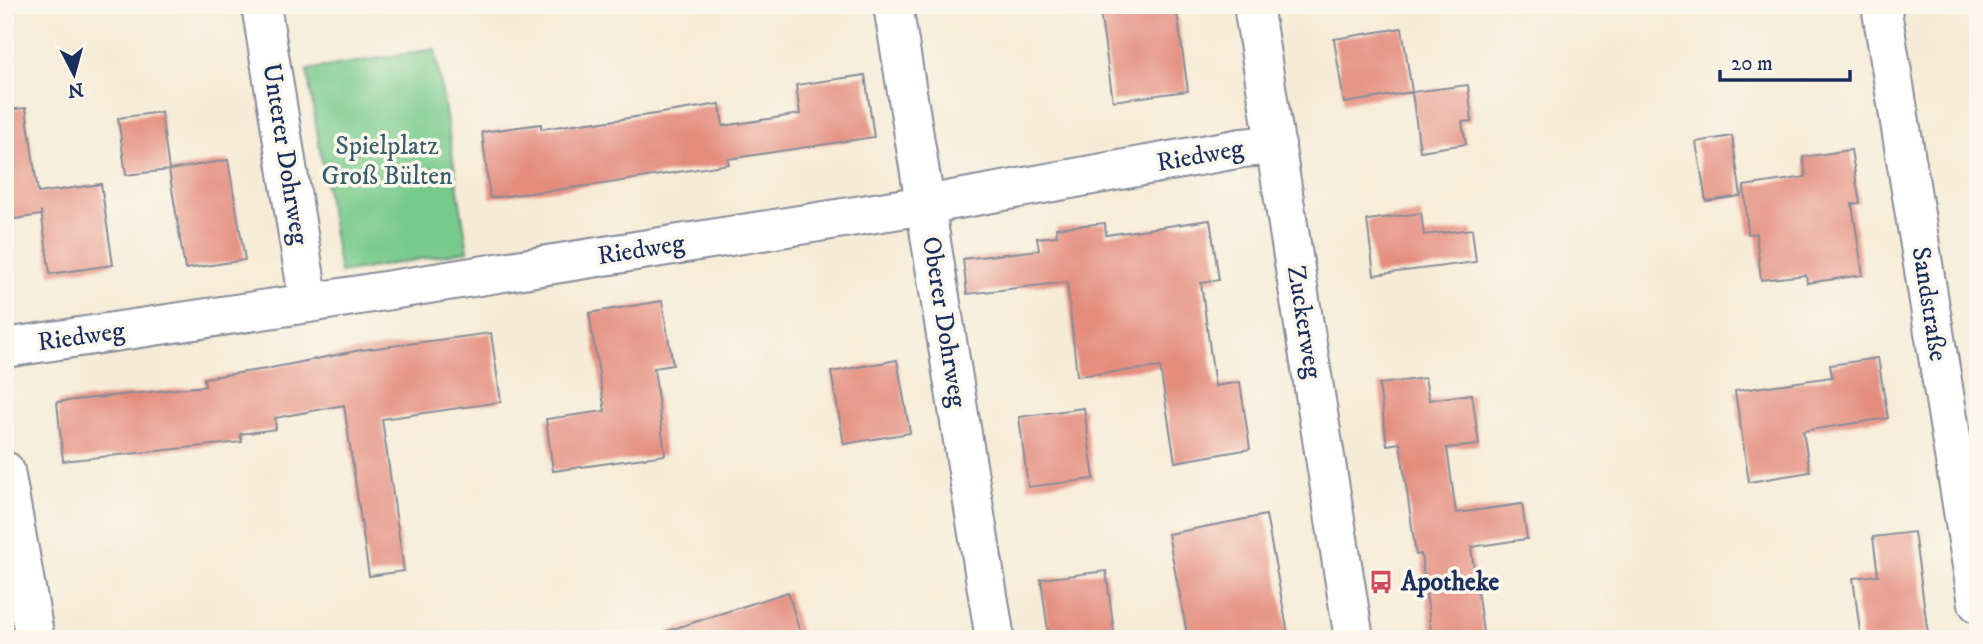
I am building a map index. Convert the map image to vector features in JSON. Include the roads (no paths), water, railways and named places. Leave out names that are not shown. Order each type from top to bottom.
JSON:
[{"type":"street","name":"Unterer Dohrweg","points":[[261,5],[309,303]]},
{"type":"street","name":"Oberer Dohrweg","points":[[893,5],[995,639]]},
{"type":"street","name":"Zuckerweg","points":[[1253,5],[1354,639]]},
{"type":"street","name":"Sandstraße","points":[[1881,5],[1978,603]]},
{"type":"street","name":"Riedweg","points":[[5,348],[309,303],[925,205],[1242,148],[1276,145]]},
{"type":"street","points":[[5,471],[35,639]]},
{"type":"place","name":"Apotheke","points":[[1381,582]]},
{"type":"park label","name":"Spielplatz Groß Bülten","points":[[387,161]]}]
